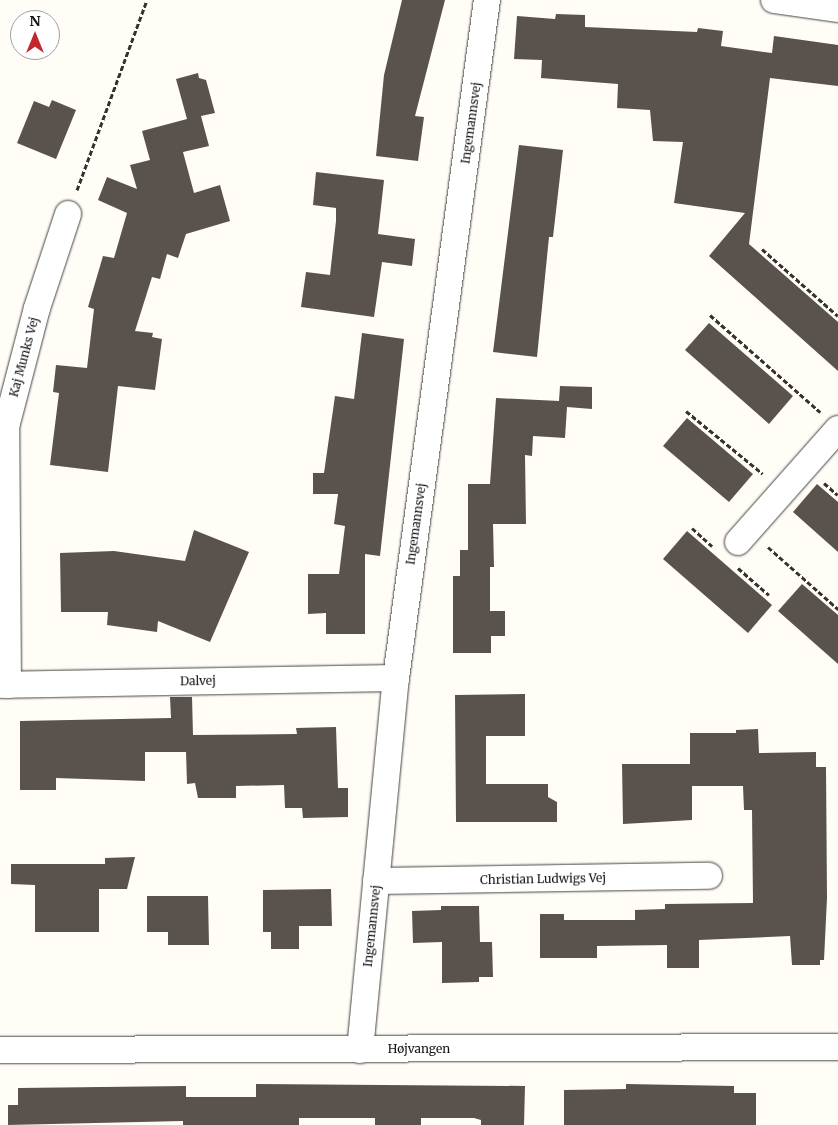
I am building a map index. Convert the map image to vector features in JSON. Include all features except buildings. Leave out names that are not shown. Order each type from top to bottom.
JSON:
[{"type":"street","name":"Ingemannsvej","points":[[360,1050],[396,678],[487,0]]},
{"type":"street","points":[[774,0],[836,6]]},
{"type":"street","name":"Kaj Munks Vej","points":[[4,685],[6,427],[37,308],[68,214]]},
{"type":"street","points":[[744,536],[784,491],[831,422]]},
{"type":"street","name":"Dalvej","points":[[4,685],[396,678]]},
{"type":"street","name":"Christian Ludwigs Vej","points":[[376,882],[709,876]]},
{"type":"street","name":"Højvangen","points":[[0,1050],[838,1047]]},
{"type":"path","points":[[68,214],[146,0]]},
{"type":"path","points":[[762,249],[838,316]]},
{"type":"path","points":[[710,315],[831,422]]},
{"type":"path","points":[[686,411],[784,491]]},
{"type":"path","points":[[744,536],[838,609]]}]
